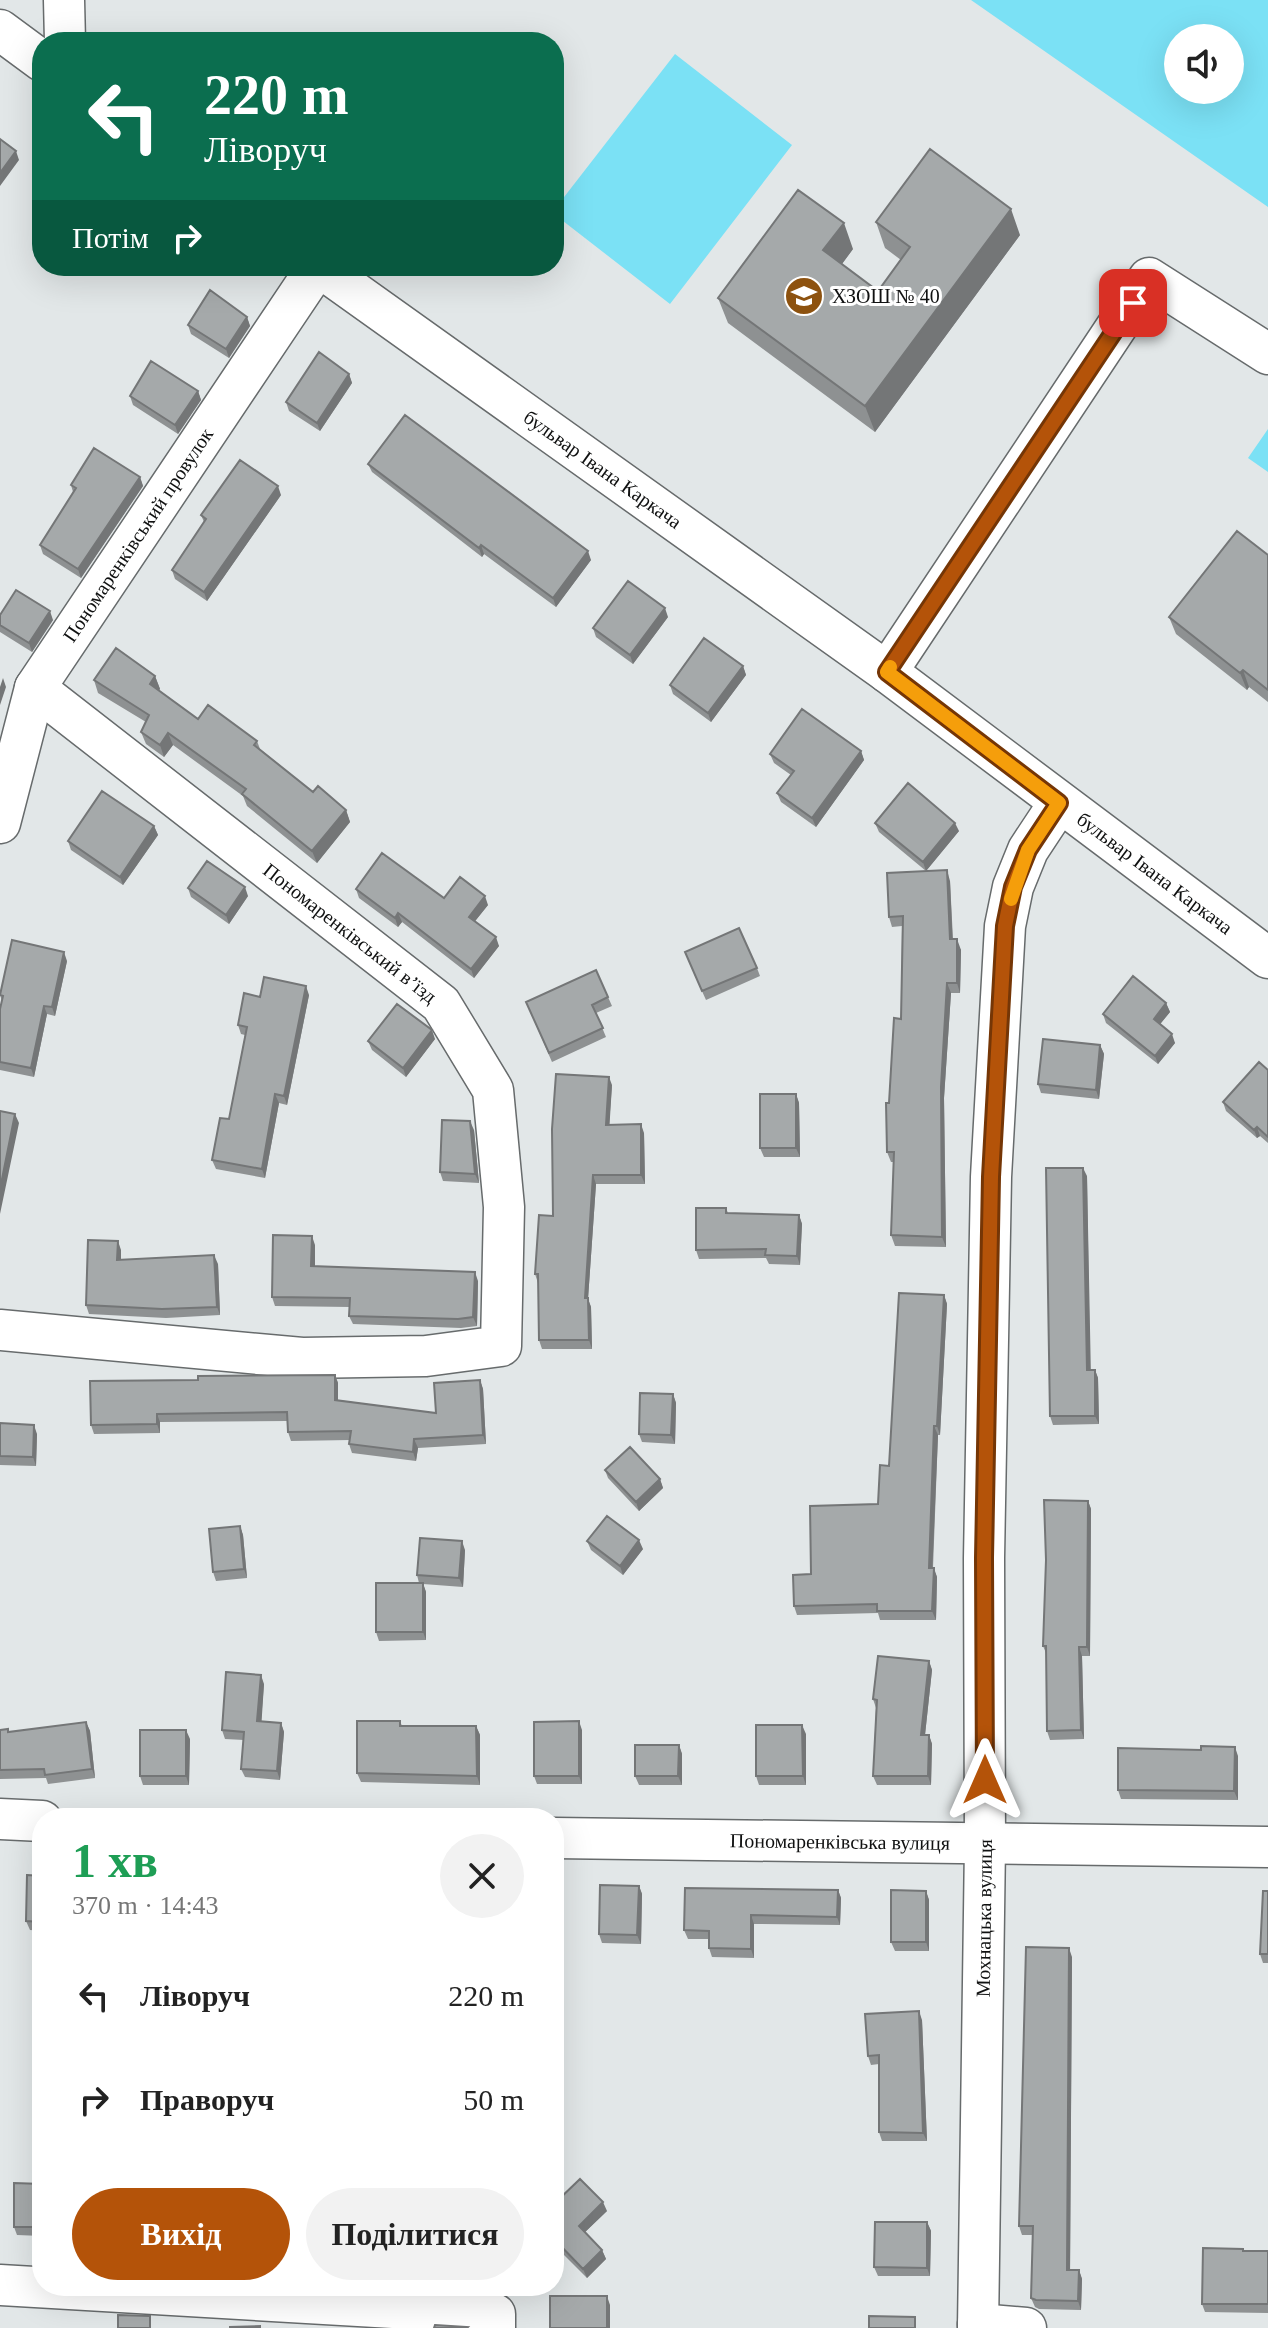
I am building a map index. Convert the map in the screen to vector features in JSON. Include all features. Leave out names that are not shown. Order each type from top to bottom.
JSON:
[{"type":"street","points":[[64,0],[65,32]]},
{"type":"street","points":[[0,30],[32,54]]},
{"type":"street","name":"Пономаренківський провулок","points":[[0,823],[35,688],[311,276]]},
{"type":"street","name":"бульвар Івана Каркача","points":[[332,276],[887,672],[1268,958]]},
{"type":"street","points":[[887,672],[1149,278],[1268,354]]},
{"type":"street","name":"Пономаренківський в’їзд","points":[[0,1330],[302,1358],[426,1356],[501,1346],[504,1207],[493,1090],[441,1004],[35,688]]},
{"type":"street","name":"Мохнацька вулиця","points":[[978,2326],[985,1844],[984,1558],[991,1177],[1005,926],[1013,887],[1028,850],[1059,803]]},
{"type":"street","points":[[0,1819],[32,1821]]},
{"type":"street","name":"Пономаренківська вулиця","points":[[564,1838],[1268,1847]]},
{"type":"street","points":[[0,2285],[32,2287]]},
{"type":"street","points":[[188,2296],[495,2314],[495,2328]]},
{"type":"street","points":[[978,2326],[1026,2328]]},
{"type":"shaded area","points":[[971,0],[1268,0],[1268,207]]},
{"type":"shaded area","points":[[675,54],[792,145],[670,304],[564,222],[564,197]]},
{"type":"shaded area","points":[[1268,429],[1268,472],[1248,458]]},
{"type":"building","points":[[0,139],[16,151],[0,173]]},
{"type":"building","name":"ХЗОШ № 40","points":[[930,149],[1011,209],[865,406],[718,298],[798,190],[844,223],[823,250],[878,291],[910,247],[876,222]]},
{"type":"building","points":[[210,290],[247,317],[226,349],[188,325]]},
{"type":"building","points":[[319,352],[349,374],[317,423],[286,402]]},
{"type":"building","points":[[151,361],[198,391],[175,425],[130,396]]},
{"type":"building","points":[[405,415],[588,551],[553,598],[481,545],[479,548],[368,464]]},
{"type":"building","points":[[94,448],[140,477],[78,569],[40,545],[76,488],[71,485]]},
{"type":"building","points":[[240,460],[278,486],[204,592],[172,570],[206,519],[201,515]]},
{"type":"building","points":[[1237,531],[1268,555],[1268,690],[1243,670],[1240,673],[1169,617]]},
{"type":"building","points":[[628,581],[665,608],[630,655],[593,628]]},
{"type":"building","points":[[16,590],[50,611],[29,643],[0,625],[0,615]]},
{"type":"building","points":[[704,638],[743,666],[708,713],[670,685]]},
{"type":"building","points":[[116,648],[155,676],[150,684],[198,719],[208,705],[257,741],[254,745],[313,792],[318,786],[346,810],[312,851],[242,794],[246,789],[168,733],[160,745],[141,732],[149,715],[94,680]]},
{"type":"building","points":[[802,709],[861,751],[812,818],[777,793],[794,771],[770,754]]},
{"type":"building","points":[[908,783],[955,823],[923,862],[875,823]]},
{"type":"building","points":[[102,791],[154,826],[120,877],[68,841]]},
{"type":"building","points":[[382,853],[444,898],[460,877],[485,896],[469,917],[496,937],[471,969],[398,913],[395,918],[356,889]]},
{"type":"building","points":[[207,861],[245,887],[226,915],[188,888]]},
{"type":"building","points":[[947,870],[950,939],[957,939],[957,983],[947,983],[941,1087],[942,1237],[891,1235],[894,1152],[887,1152],[886,1103],[889,1103],[894,1018],[901,1019],[903,916],[889,917],[887,873]]},
{"type":"building","points":[[739,928],[757,968],[702,991],[685,952]]},
{"type":"building","points":[[12,940],[64,952],[52,1007],[44,1006],[31,1068],[0,1062],[0,1009],[3,996],[0,995]]},
{"type":"building","points":[[596,970],[608,997],[592,1005],[603,1028],[549,1053],[526,1002]]},
{"type":"building","points":[[1133,976],[1166,1003],[1154,1019],[1172,1034],[1155,1056],[1103,1014]]},
{"type":"building","points":[[264,977],[306,986],[284,1096],[275,1094],[262,1169],[212,1160],[220,1118],[229,1119],[247,1027],[238,1025],[244,993],[260,997]]},
{"type":"building","points":[[397,1004],[432,1030],[403,1068],[368,1041]]},
{"type":"building","points":[[1043,1039],[1100,1045],[1096,1090],[1038,1084]]},
{"type":"building","points":[[1259,1062],[1268,1070],[1268,1137],[1257,1127],[1254,1130],[1223,1102]]},
{"type":"building","points":[[556,1074],[609,1077],[606,1125],[641,1124],[641,1175],[593,1175],[585,1298],[588,1298],[589,1340],[539,1340],[538,1274],[535,1274],[539,1215],[553,1216],[552,1129]]},
{"type":"building","points":[[760,1094],[796,1094],[796,1148],[760,1148]]},
{"type":"building","points":[[0,1111],[15,1114],[0,1189]]},
{"type":"building","points":[[442,1120],[470,1121],[475,1174],[440,1172]]},
{"type":"building","points":[[1046,1168],[1083,1168],[1087,1370],[1095,1370],[1095,1416],[1050,1416]]},
{"type":"building","points":[[696,1208],[726,1208],[726,1213],[799,1215],[797,1256],[765,1255],[766,1249],[696,1250]]},
{"type":"building","points":[[273,1235],[312,1236],[311,1266],[475,1272],[473,1317],[349,1316],[350,1298],[272,1297]]},
{"type":"building","points":[[88,1240],[118,1241],[117,1260],[214,1255],[217,1307],[162,1309],[86,1305]]},
{"type":"building","points":[[899,1293],[944,1295],[937,1426],[934,1426],[929,1568],[934,1568],[932,1611],[877,1611],[877,1604],[794,1606],[793,1575],[811,1574],[810,1506],[878,1504],[880,1465],[889,1466]]},
{"type":"building","points":[[335,1375],[335,1400],[436,1413],[434,1383],[480,1380],[483,1435],[414,1439],[413,1452],[349,1444],[351,1431],[288,1432],[287,1412],[157,1414],[157,1424],[91,1425],[90,1381]]},
{"type":"building","points":[[640,1393],[673,1394],[671,1435],[639,1434]]},
{"type":"building","points":[[0,1423],[34,1425],[33,1457],[0,1456]]},
{"type":"building","points":[[630,1447],[660,1479],[636,1502],[605,1470]]},
{"type":"building","points":[[1044,1500],[1088,1501],[1087,1647],[1079,1647],[1081,1730],[1047,1731],[1046,1646],[1043,1646],[1046,1560]]},
{"type":"building","points":[[607,1516],[639,1540],[620,1566],[587,1541]]},
{"type":"building","points":[[240,1526],[244,1569],[213,1572],[209,1529]]},
{"type":"building","points":[[420,1538],[462,1541],[459,1578],[417,1575]]},
{"type":"building","points":[[376,1583],[423,1583],[423,1632],[376,1632]]},
{"type":"building","points":[[878,1656],[929,1661],[921,1735],[929,1735],[928,1776],[873,1776],[877,1700],[873,1699]]},
{"type":"building","points":[[226,1672],[261,1675],[257,1721],[281,1723],[277,1771],[241,1769],[244,1732],[222,1730]]},
{"type":"building","points":[[357,1721],[400,1721],[400,1726],[476,1726],[477,1776],[357,1773]]},
{"type":"building","points":[[579,1721],[579,1776],[534,1776],[534,1722]]},
{"type":"building","points":[[86,1722],[92,1769],[45,1775],[44,1769],[0,1770],[0,1730],[8,1729],[8,1732]]},
{"type":"building","points":[[756,1725],[802,1725],[803,1776],[756,1776]]},
{"type":"building","points":[[140,1730],[186,1730],[186,1776],[140,1776]]},
{"type":"building","points":[[635,1745],[679,1745],[678,1776],[635,1776]]},
{"type":"building","points":[[1201,1746],[1235,1747],[1234,1791],[1118,1790],[1118,1748],[1201,1750]]},
{"type":"building","points":[[27,1875],[32,1875],[32,1921],[26,1921]]},
{"type":"building","points":[[600,1885],[639,1886],[637,1935],[599,1934]]},
{"type":"building","points":[[685,1888],[838,1890],[837,1917],[751,1915],[751,1949],[709,1948],[709,1931],[684,1930]]},
{"type":"building","points":[[891,1890],[926,1891],[926,1942],[891,1942]]},
{"type":"building","points":[[1263,1891],[1268,1891],[1268,1954],[1260,1954]]},
{"type":"building","points":[[1026,1947],[1069,1948],[1067,2270],[1079,2270],[1078,2301],[1031,2298],[1033,2226],[1019,2226]]},
{"type":"building","points":[[919,2011],[923,2133],[879,2132],[879,2055],[868,2056],[865,2014]]},
{"type":"building","points":[[580,2179],[603,2202],[579,2226],[602,2250],[583,2269],[564,2249],[564,2194]]},
{"type":"building","points":[[14,2183],[32,2184],[32,2227],[14,2227]]},
{"type":"building","points":[[875,2222],[927,2222],[927,2268],[874,2267]]},
{"type":"building","points":[[1203,2248],[1268,2251],[1268,2304],[1202,2304]]},
{"type":"building","points":[[550,2296],[607,2296],[607,2328],[550,2328]]},
{"type":"building","points":[[118,2315],[150,2316],[150,2328],[118,2328]]},
{"type":"building","points":[[869,2316],[915,2317],[915,2328],[869,2328]]},
{"type":"building","points":[[435,2325],[468,2327],[434,2328]]},
{"type":"building","points":[[230,2327],[260,2328],[230,2328]]},
{"type":"slow traffic","points":[[890,667],[887,672],[1059,803],[1028,850],[1011,899]]},
{"type":"place","name":"ХЗОШ № 40","points":[[804,296]]},
{"type":"route","points":[[985,1780],[984,1558],[991,1177],[1005,926],[1013,887],[1028,850],[1059,803],[887,672],[1133,303]]}]
